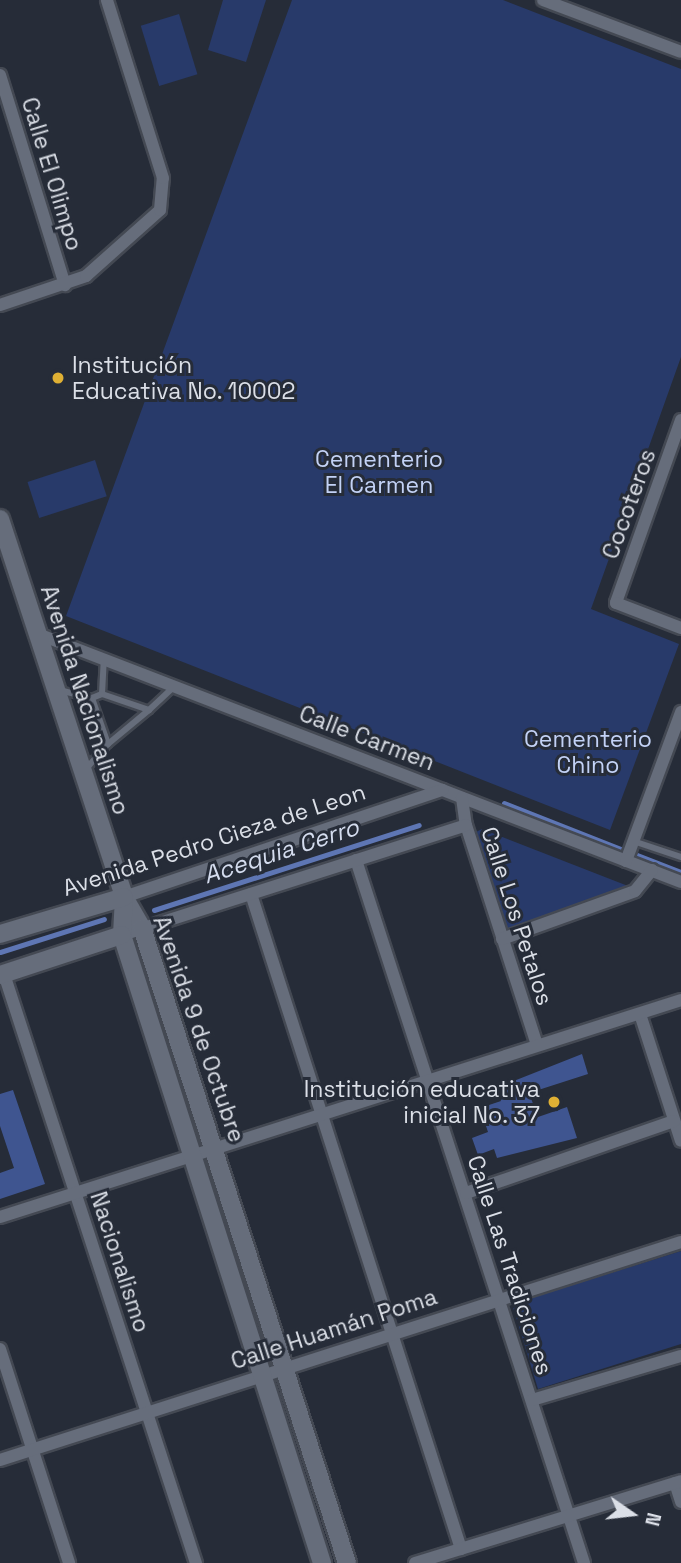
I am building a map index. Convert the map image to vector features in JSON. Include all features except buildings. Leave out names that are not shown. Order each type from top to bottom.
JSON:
[{"type":"street","points":[[0,305],[86,276],[160,210],[164,193],[107,0]]},
{"type":"street","points":[[543,0],[681,52]]},
{"type":"street","name":"Calle El Olimpo","points":[[0,75],[65,285]]},
{"type":"street","name":"Cocoteros","points":[[681,419],[616,603],[681,628]]},
{"type":"street","name":"Avenida Nacionalismo","points":[[0,519],[124,897]]},
{"type":"street","name":"Calle Carmen","points":[[38,634],[681,882]]},
{"type":"street","points":[[626,861],[681,712]]},
{"type":"street","name":"Avenida Pedro Cieza de Leon","points":[[0,934],[124,897],[442,790]]},
{"type":"street","name":"Calle Los Petalos","points":[[462,798],[466,825],[537,1045]]},
{"type":"street","points":[[2,974],[466,825]]},
{"type":"street","name":"Calle Las Tradiciones","points":[[356,860],[431,1084],[584,1563]]},
{"type":"street","points":[[502,939],[635,891],[652,870]]},
{"type":"street","points":[[251,894],[394,1332],[461,1549]]},
{"type":"street","name":"Avenida 9 de Octubre","points":[[124,897],[142,928],[347,1563]]},
{"type":"street","name":"Avenida 9 de Octubre","points":[[124,897],[122,935],[322,1563]]},
{"type":"street","name":"Nacionalismo","points":[[2,974],[196,1563]]},
{"type":"street","points":[[0,1217],[431,1084],[537,1045],[681,1000]]},
{"type":"street","points":[[640,1014],[681,1141]]},
{"type":"street","points":[[466,1193],[674,1121]]},
{"type":"street","name":"Calle Huamán Poma","points":[[0,1460],[499,1298],[681,1242]]},
{"type":"street","points":[[0,1349],[69,1563]]},
{"type":"street","points":[[531,1400],[681,1356]]},
{"type":"street","points":[[415,1563],[678,1482],[681,1503]]},
{"type":"lane","points":[[102,694],[104,660]]},
{"type":"lane","points":[[82,773],[108,744],[174,687]]},
{"type":"lane","points":[[55,689],[92,698],[102,694],[149,710]]},
{"type":"lane","points":[[92,698],[108,744]]},
{"type":"lane","points":[[633,841],[681,857]]},
{"type":"green space","points":[[223,0],[266,0],[246,62],[208,50]]},
{"type":"green space","name":"Cementerio El Carmen","points":[[292,0],[503,0],[681,69],[681,357],[591,609],[679,644],[610,830],[66,616]]},
{"type":"green space","points":[[179,14],[197,74],[159,86],[141,26]]},
{"type":"green space","points":[[95,460],[107,496],[39,518],[27,482]]},
{"type":"green space","points":[[482,829],[628,886],[507,931],[474,833]]},
{"type":"green space","points":[[681,1251],[681,1344],[538,1389],[512,1304]]},
{"type":"waterway","name":"Acequia Cerro","points":[[504,803],[626,851]]},
{"type":"waterway","name":"Acequia Cerro","points":[[154,910],[419,825]]},
{"type":"waterway","name":"Acequia Cerro","points":[[632,853],[681,872]]},
{"type":"waterway","name":"Acequia Cerro","points":[[0,952],[104,919]]},
{"type":"place","name":"Institución Educativa No. 10002","points":[[58,378]]},
{"type":"place","name":"Institución educativa inicial No. 37","points":[[554,1102]]},
{"type":"park label","name":"Cementerio Chino","points":[[588,752]]}]
